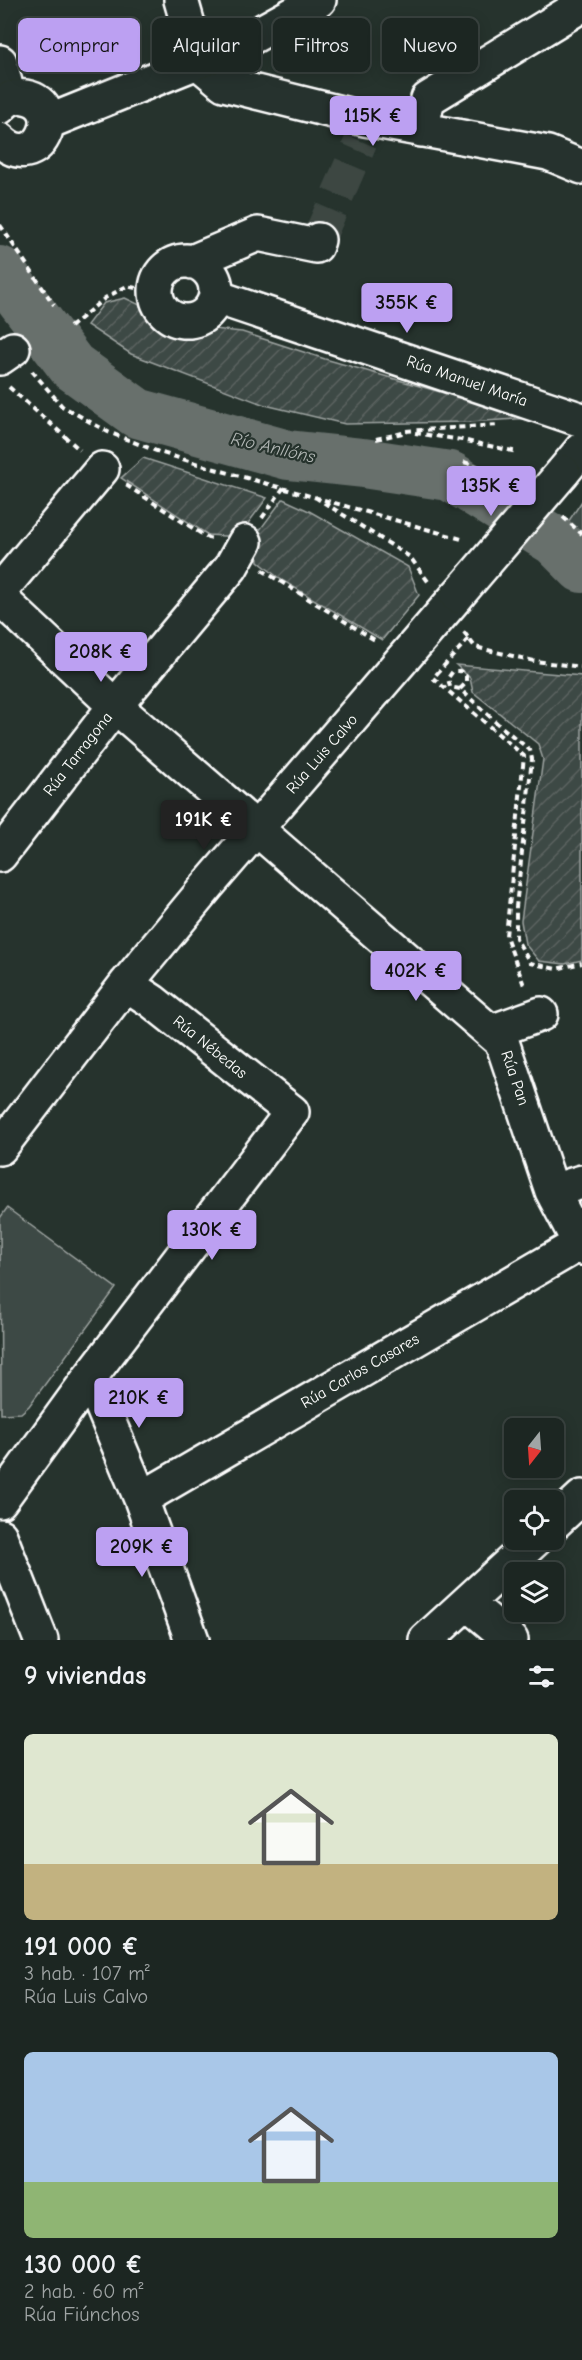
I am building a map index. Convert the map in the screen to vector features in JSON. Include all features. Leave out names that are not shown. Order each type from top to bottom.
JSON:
[{"type":"street","points":[[181,0],[186,18]]},
{"type":"street","points":[[261,32],[320,0]]},
{"type":"street","points":[[421,130],[428,99],[582,5]]},
{"type":"street","points":[[0,62],[5,103],[18,96],[35,100],[45,113],[48,122],[45,136],[40,142],[27,149],[12,149],[0,140]]},
{"type":"street","points":[[48,122],[175,72]]},
{"type":"street","points":[[209,72],[224,84],[363,130],[421,130],[548,153],[582,167]]},
{"type":"street","points":[[192,262],[208,271],[214,280],[216,297],[207,312],[199,318],[180,320],[162,309],[156,293],[157,283],[164,271],[182,262],[192,262],[258,234],[317,243]]},
{"type":"street","name":"Rúa Manuel María","points":[[216,297],[582,420]]},
{"type":"street","name":"Rúa Luis Calvo","points":[[0,1148],[126,984],[573,460]]},
{"type":"street","points":[[0,591],[102,470]]},
{"type":"street","name":"Rúa Tarragona","points":[[0,855],[115,706],[231,567],[245,542]]},
{"type":"street","name":"Rúa Pan","points":[[0,598],[115,706],[502,1042],[567,1187],[581,1246]]},
{"type":"street","name":"Rúa Nébedas","points":[[90,1377],[292,1113],[152,1001],[126,984]]},
{"type":"street","points":[[491,1032],[536,1016]]},
{"type":"street","name":"Rúa Carlos Casares","points":[[141,1499],[581,1246]]},
{"type":"street","points":[[90,1377],[141,1499],[192,1640]]},
{"type":"street","points":[[0,1501],[90,1377]]},
{"type":"street","points":[[564,1514],[582,1497]]},
{"type":"street","points":[[0,1536],[40,1640]]},
{"type":"street","points":[[426,1640],[524,1550]]},
{"type":"street","points":[[467,1603],[511,1640]]},
{"type":"path","points":[[0,225],[54,305]]},
{"type":"path","points":[[70,327],[105,298],[127,286],[156,293]]},
{"type":"path","points":[[6,353],[62,406],[108,432],[159,452],[476,543]]},
{"type":"path","points":[[376,439],[406,431],[499,425]]},
{"type":"path","points":[[406,431],[517,452]]},
{"type":"path","points":[[284,487],[245,542],[257,567],[384,645]]},
{"type":"path","points":[[468,639],[433,678],[524,756],[506,936],[536,1016]]},
{"type":"path","points":[[444,666],[450,673]]},
{"type":"path","points":[[460,689],[466,683],[466,676],[460,671],[450,673],[447,678],[448,684],[453,689],[460,689],[530,750],[532,759],[516,907],[516,938],[530,963],[556,969],[582,963]]},
{"type":"shaded area","points":[[125,298],[138,304],[161,327],[185,326],[242,332],[325,359],[531,418],[469,422],[345,424],[265,405],[131,354],[87,325],[104,303]]},
{"type":"shaded area","points":[[143,458],[267,498],[240,534],[208,535],[121,478]]},
{"type":"shaded area","points":[[283,499],[309,511],[408,567],[419,595],[382,640],[280,579],[258,561],[253,539]]},
{"type":"shaded area","points":[[582,501],[582,553],[560,534]]},
{"type":"shaded area","points":[[456,665],[582,676],[582,960],[565,964],[539,961],[525,944],[521,921],[543,759],[538,744],[473,692],[470,678]]},
{"type":"shaded area","points":[[7,1208],[116,1288],[29,1406],[21,1413],[1,1414],[0,1218]]},
{"type":"waterway","name":"Río Anllóns","points":[[0,271],[72,366],[137,413],[288,455],[450,476],[555,541],[582,568]]},
{"type":"tunnel","points":[[318,240],[361,141]]}]
